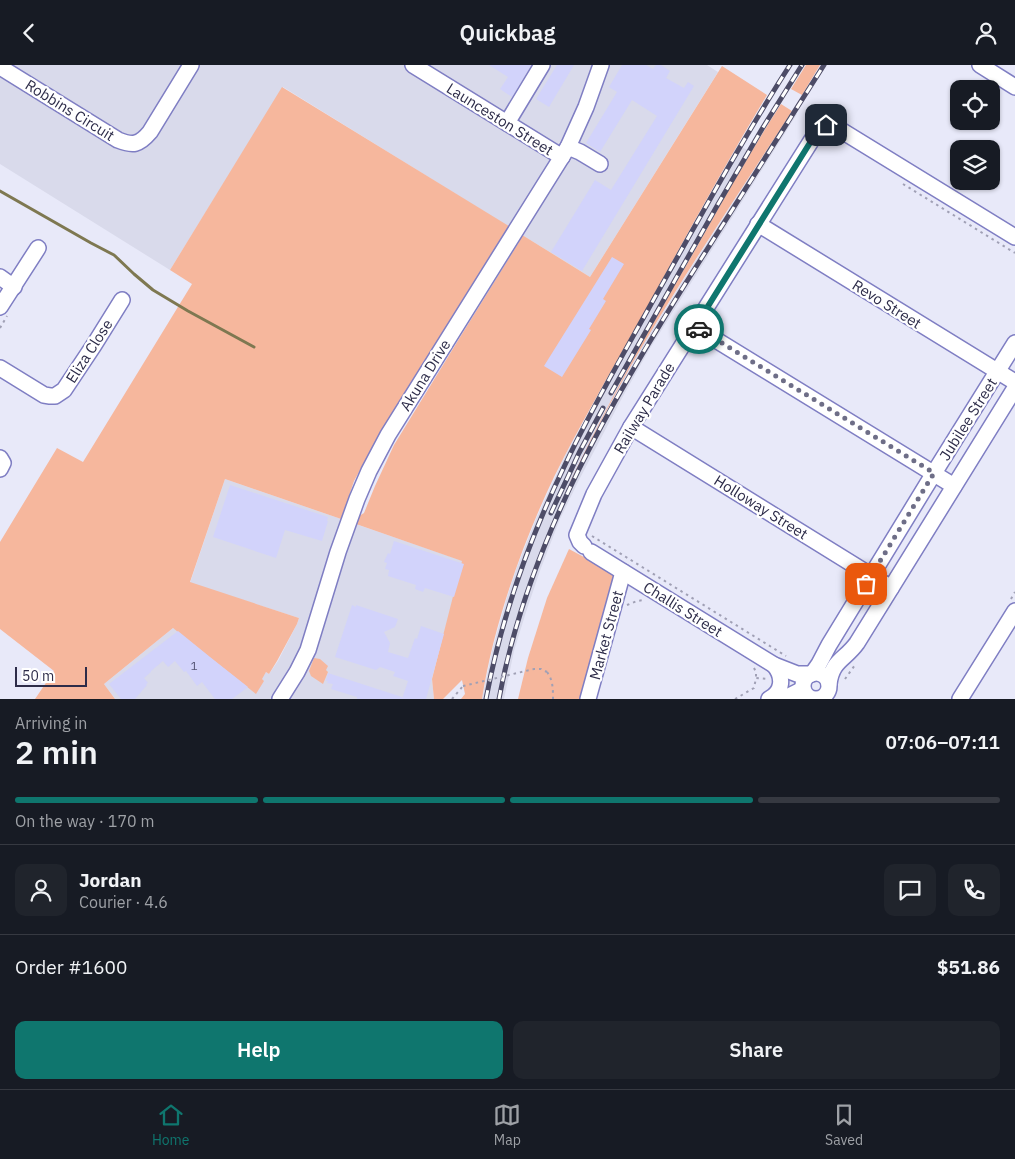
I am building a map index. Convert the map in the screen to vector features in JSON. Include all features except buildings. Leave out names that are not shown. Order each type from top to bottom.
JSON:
[{"type":"street","name":"Robbins Circuit","points":[[0,67],[118,140],[136,143],[144,139],[150,132],[191,65]]},
{"type":"street","name":"Launceston Street","points":[[413,65],[507,123],[565,152],[580,152],[600,164]]},
{"type":"street","points":[[507,123],[542,65]]},
{"type":"street","name":"Akuna Drive","points":[[280,699],[308,651],[338,551],[368,471],[388,435],[565,152],[586,107],[601,65]]},
{"type":"street","points":[[980,65],[1015,87]]},
{"type":"street","name":"Railway Parade","points":[[588,549],[580,542],[577,535],[594,494],[631,427],[821,127],[826,125],[834,126],[1015,237]]},
{"type":"street","name":"Revo Street","points":[[758,225],[1015,383]]},
{"type":"street","points":[[0,307],[38,248]]},
{"type":"street","points":[[0,277],[14,287]]},
{"type":"street","name":"Eliza Close","points":[[0,368],[44,395],[50,396],[61,393],[100,321],[122,300]]},
{"type":"street","points":[[695,327],[954,486]]},
{"type":"street","name":"Jubilee Street","points":[[811,674],[819,665],[829,645],[1015,343]]},
{"type":"street","name":"Jubilee Street","points":[[829,685],[834,667],[855,646],[1015,388]]},
{"type":"street","name":"Holloway Street","points":[[631,427],[891,588]]},
{"type":"street","points":[[0,458],[3,462],[0,469]]},
{"type":"street","name":"Challis Street","points":[[588,549],[774,665],[796,674],[811,674]]},
{"type":"street","name":"Market Street","points":[[588,699],[623,572]]},
{"type":"street","points":[[960,699],[1015,611]]},
{"type":"street","points":[[774,665],[780,674],[782,692]]},
{"type":"street","name":"Challis Street","points":[[774,665],[811,695]]},
{"type":"street","points":[[811,695],[804,680],[811,674],[818,673],[826,678],[832,692],[838,699]]},
{"type":"street","points":[[769,699],[782,692],[811,695],[826,694],[829,685]]},
{"type":"path","points":[[900,182],[1015,253]]},
{"type":"path","points":[[625,606],[645,600]]},
{"type":"path","points":[[735,699],[754,688],[756,672],[751,666]]},
{"type":"path","points":[[452,699],[463,686],[534,669],[541,669],[547,672],[551,679],[553,699]]},
{"type":"path","points":[[756,678],[770,679],[782,692]]},
{"type":"shaded area","points":[[0,65],[707,65],[718,72],[590,277],[283,87],[170,270],[0,164]]},
{"type":"shaded area","points":[[806,65],[820,65],[802,95],[791,89]]},
{"type":"shaded area","points":[[722,66],[767,95],[733,152],[584,419],[554,477],[520,557],[510,586],[493,643],[482,699],[461,699],[465,694],[462,680],[443,699],[434,699],[432,679],[462,561],[356,524],[359,516],[364,513],[394,445],[519,242],[521,236],[519,233],[590,277]]},
{"type":"shaded area","points":[[282,87],[512,228],[490,256],[376,441],[354,481],[344,511],[346,515],[344,520],[225,479],[190,582],[299,618],[277,661],[269,674],[266,672],[262,679],[264,681],[256,694],[173,628],[104,684],[115,699],[35,699],[54,671],[0,629],[0,542],[57,448],[83,462],[192,284],[170,270]]},
{"type":"shaded area","points":[[781,104],[792,111],[643,345],[610,403],[560,503],[607,407],[641,345],[736,177]]},
{"type":"shaded area","points":[[792,111],[797,114],[649,350],[579,480],[560,519],[541,568],[514,651],[504,699],[482,699],[493,647],[517,567],[536,519],[565,456],[737,145],[752,152],[653,323],[597,426],[574,473],[643,345]]},
{"type":"shaded area","points":[[225,479],[463,561],[432,679],[434,699],[115,699],[104,684],[173,628],[264,681],[261,679],[266,672],[269,674],[278,661],[297,624],[299,618],[190,583]]},
{"type":"shaded area","points":[[569,549],[617,575],[583,699],[518,699],[528,658],[547,598]]},
{"type":"shaded area","points":[[314,658],[320,659],[328,666],[326,670],[328,672],[323,684],[311,676],[309,671]]},
{"type":"waterway","points":[[0,191],[114,255],[153,290],[254,347]]},
{"type":"railway","points":[[486,699],[508,610],[528,551],[574,445],[688,238],[790,65]]},
{"type":"railway","points":[[611,393],[717,206],[802,65]]},
{"type":"railway","points":[[499,699],[512,640],[531,582],[553,526],[579,470],[637,362],[824,65]]},
{"type":"railway","points":[[551,513],[579,453],[603,408]]},
{"type":"way so far","points":[[699,329],[934,473],[866,584]]},
{"type":"route","points":[[699,329],[695,327],[818,130],[826,125]]}]
